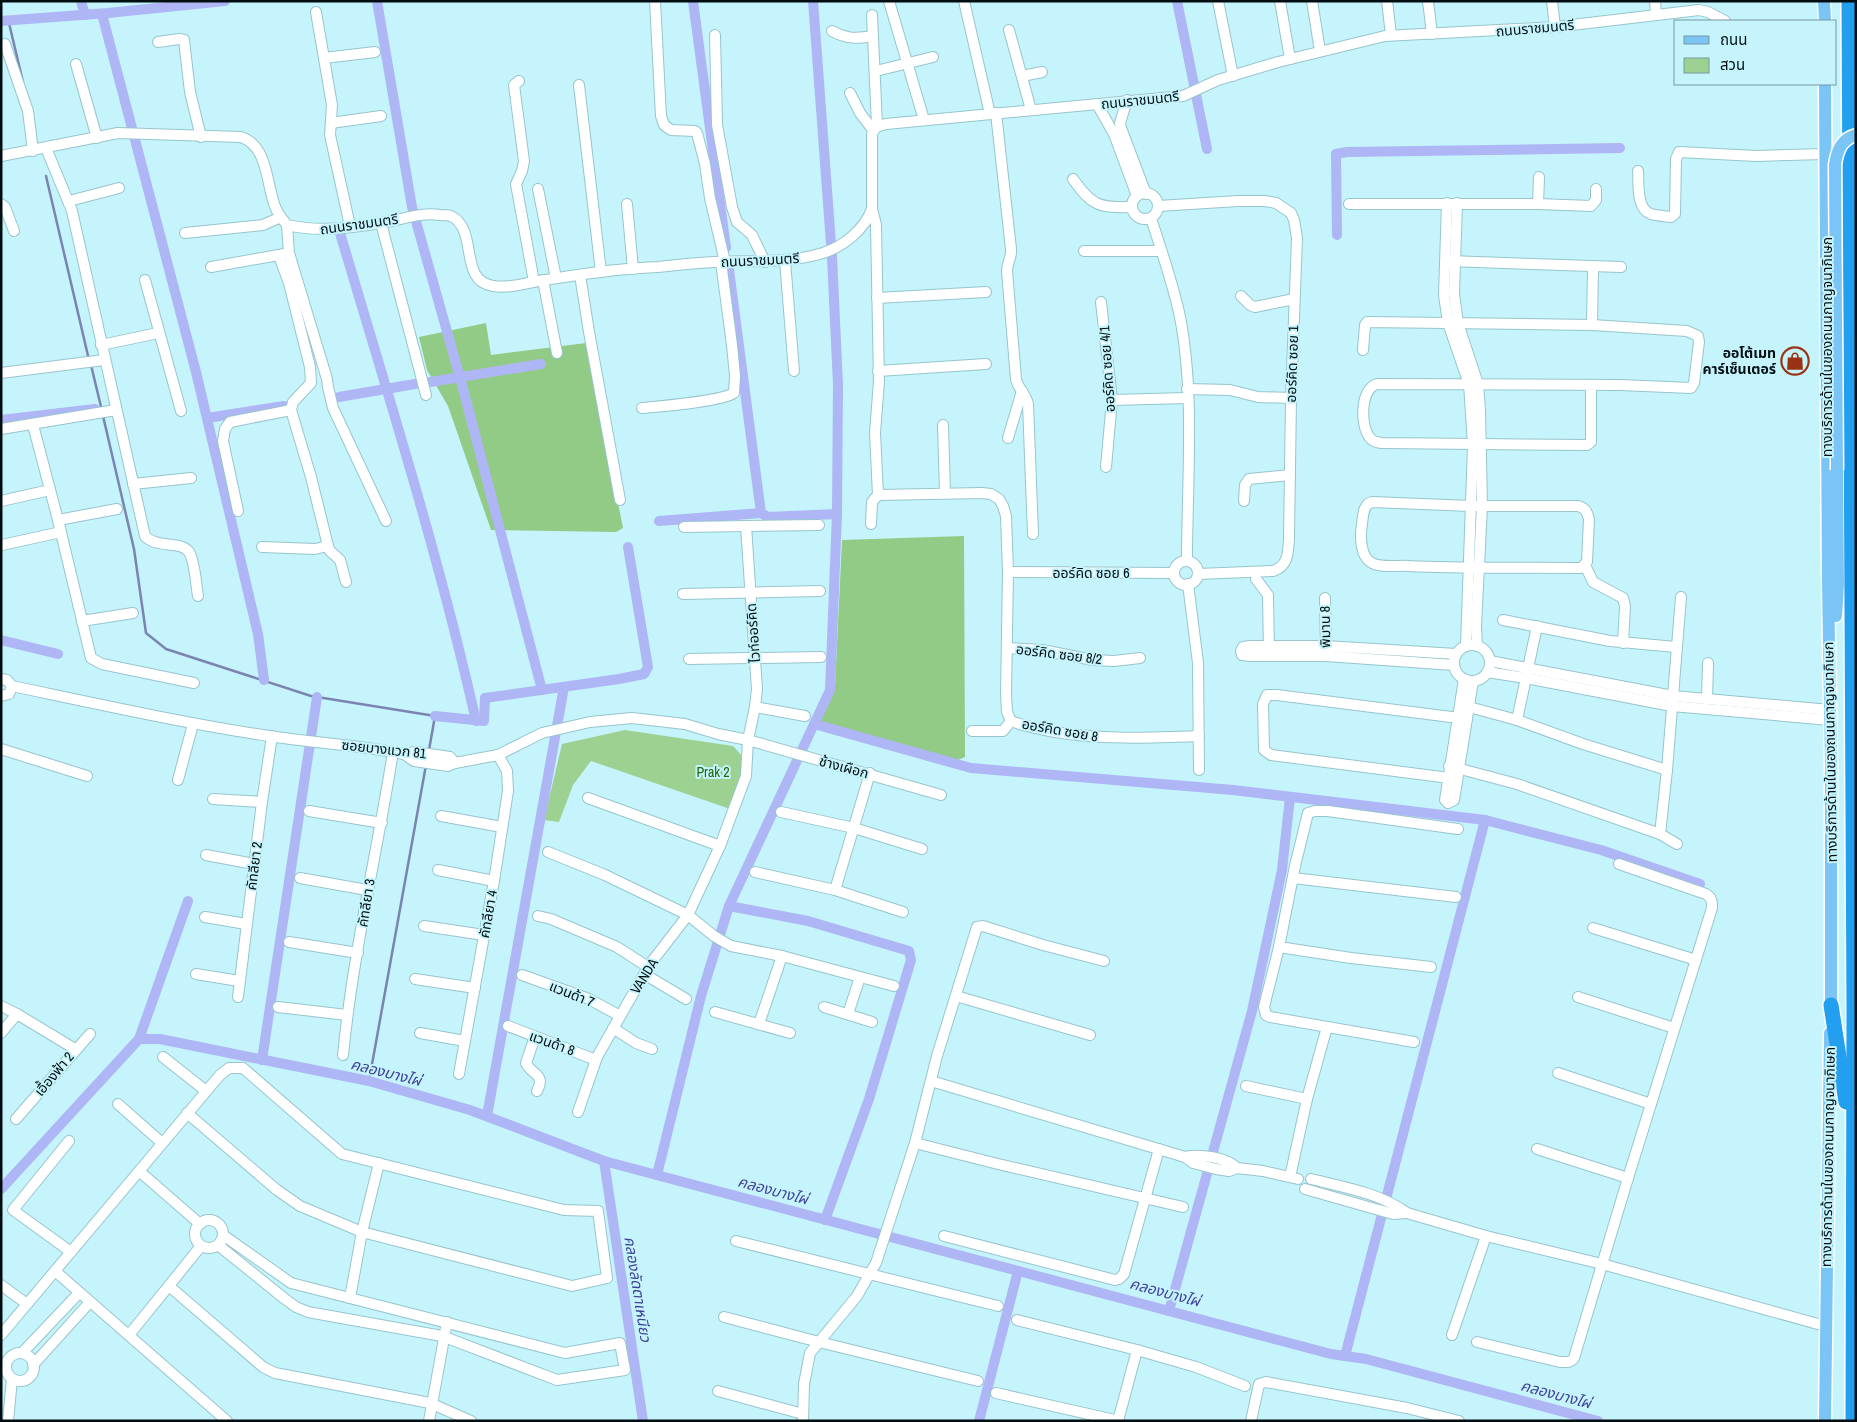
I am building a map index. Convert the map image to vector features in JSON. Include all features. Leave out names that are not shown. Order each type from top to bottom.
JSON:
[{"type":"highway","points":[[1849,1],[1854,1012],[1853,1421]]},
{"type":"highway","points":[[1831,1005],[1853,1148]]},
{"type":"main road","points":[[1824,1],[1825,20]]},
{"type":"main road","name":"ทางบริการด้านในของถนนกาญจนาภิเษก","points":[[1825,85],[1831,1005],[1825,1421]]},
{"type":"main road","points":[[1829,658],[1835,625],[1838,584],[1835,165],[1840,146],[1856,135]]},
{"type":"street","points":[[642,408],[729,396],[734,393],[735,382],[723,262],[705,164],[697,133],[695,131],[671,130],[664,125],[662,116],[655,1]]},
{"type":"street","points":[[889,1],[924,120]]},
{"type":"street","points":[[964,1],[993,114],[1012,249],[1007,271],[1012,341],[1016,379],[1026,396],[1028,404],[1033,534]]},
{"type":"street","points":[[1218,1],[1233,76]]},
{"type":"street","points":[[1280,1],[1290,59]]},
{"type":"street","points":[[1312,1],[1320,51]]},
{"type":"street","points":[[1387,1],[1391,35]]},
{"type":"street","points":[[1428,1],[1432,34]]},
{"type":"street","points":[[1552,1],[1555,27]]},
{"type":"street","points":[[1655,1],[1656,15]]},
{"type":"street","name":"ถนนราชมนตรี","points":[[875,128],[924,120],[1177,97],[1233,76],[1290,59],[1391,35],[1555,27],[1699,10],[1708,12],[1723,20]]},
{"type":"street","points":[[316,12],[332,105],[330,135],[350,226]]},
{"type":"street","points":[[871,524],[872,502],[878,495],[876,225],[872,209],[871,142],[875,128],[872,15]]},
{"type":"street","points":[[1009,30],[1030,110]]},
{"type":"street","points":[[832,31],[844,37],[859,38],[872,36]]},
{"type":"street","points":[[715,35],[717,125],[732,207],[737,222],[752,234],[766,262]]},
{"type":"street","points":[[158,42],[184,40],[190,92],[201,137]]},
{"type":"street","points":[[4,44],[28,110],[33,151]]},
{"type":"street","points":[[324,58],[375,52]]},
{"type":"street","points":[[880,70],[933,57]]},
{"type":"street","points":[[76,64],[96,138]]},
{"type":"street","points":[[1022,76],[1042,72]]},
{"type":"street","points":[[519,81],[514,85],[524,161],[516,184],[557,353]]},
{"type":"street","points":[[579,85],[602,272]]},
{"type":"street","points":[[850,93],[860,113],[875,128]]},
{"type":"street","points":[[1128,100],[1120,123],[1141,195]]},
{"type":"street","points":[[1097,104],[1109,123],[1141,195]]},
{"type":"street","points":[[331,123],[381,116]]},
{"type":"street","points":[[1109,123],[1120,123]]},
{"type":"street","points":[[1,156],[118,133],[241,137],[249,140],[257,147],[276,208],[284,221],[289,252],[323,364],[333,408],[386,521]]},
{"type":"street","points":[[46,148],[69,201],[101,345],[101,360],[145,536],[150,541],[179,546],[188,551],[198,596]]},
{"type":"street","points":[[1638,171],[1643,208],[1652,214],[1671,217],[1675,214],[1676,159],[1679,152],[1756,156],[1825,154]]},
{"type":"street","points":[[1538,204],[1539,177]]},
{"type":"street","points":[[1073,179],[1086,197],[1093,202],[1114,208],[1132,207]]},
{"type":"street","points":[[69,201],[119,188]]},
{"type":"street","points":[[538,189],[556,278]]},
{"type":"street","points":[[1349,204],[1538,204],[1591,206],[1596,200],[1596,189]]},
{"type":"street","points":[[1141,195],[1153,197],[1158,206],[1155,215],[1151,218],[1141,219],[1133,212],[1132,202],[1141,195]]},
{"type":"street","name":"ออร์คิด ซอย 1","points":[[1158,206],[1276,202],[1291,213],[1294,220],[1296,238],[1288,553],[1282,567],[1273,570],[1198,574]]},
{"type":"street","points":[[1,204],[5,207],[14,231]]},
{"type":"street","points":[[627,204],[634,269]]},
{"type":"street","points":[[1452,204],[1449,261],[1444,295],[1473,384],[1482,506],[1466,646]]},
{"type":"street","name":"ถนนราชมนตรี","points":[[284,221],[316,230],[381,223],[431,213],[451,216],[461,225],[467,239],[470,261],[475,276],[492,286],[510,286],[556,278],[634,269],[723,262],[785,261],[825,252],[839,245],[864,225],[872,209]]},
{"type":"street","points":[[1151,218],[1180,316],[1187,393],[1187,561]]},
{"type":"street","points":[[185,233],[284,221]]},
{"type":"street","points":[[381,223],[426,395]]},
{"type":"street","points":[[1084,251],[1161,251]]},
{"type":"street","points":[[211,267],[279,256],[289,252]]},
{"type":"street","points":[[279,256],[310,367],[311,383],[293,402],[291,410],[311,477],[328,546],[330,551],[340,560],[346,582]]},
{"type":"street","points":[[785,261],[794,371]]},
{"type":"street","points":[[1449,261],[1621,267]]},
{"type":"street","points":[[1592,326],[1593,266]]},
{"type":"street","points":[[580,276],[620,500]]},
{"type":"street","points":[[145,280],[180,411]]},
{"type":"street","points":[[877,298],[986,292]]},
{"type":"street","points":[[1241,296],[1250,305],[1255,307],[1294,299]]},
{"type":"street","name":"ออร์คิด ซอย 4/1","points":[[1101,302],[1112,400],[1106,467]]},
{"type":"street","points":[[1363,350],[1364,325],[1368,322],[1592,326],[1687,331],[1698,336],[1699,342],[1694,383],[1691,388],[1591,385],[1377,384],[1369,388],[1364,398],[1363,414],[1365,429],[1374,442],[1381,443],[1587,446],[1591,442],[1591,385]]},
{"type":"street","points":[[101,345],[158,333]]},
{"type":"street","points":[[1,373],[101,360]]},
{"type":"street","points":[[310,367],[323,364]]},
{"type":"street","points":[[878,371],[986,364]]},
{"type":"street","points":[[1112,400],[1230,390],[1258,398],[1291,398]]},
{"type":"street","points":[[1008,438],[1022,391]]},
{"type":"street","points":[[238,511],[223,441],[225,429],[230,422],[291,410]]},
{"type":"street","points":[[1,429],[114,411]]},
{"type":"street","points":[[32,425],[61,532],[89,654],[95,662],[194,683]]},
{"type":"street","points":[[943,425],[945,493]]},
{"type":"street","points":[[1477,445],[1471,506],[1477,646]]},
{"type":"street","points":[[1244,501],[1245,485],[1249,480],[1290,475]]},
{"type":"street","points":[[132,484],[191,478]]},
{"type":"street","points":[[1,501],[50,490]]},
{"type":"street","name":"ออร์คิด ซอย 8","points":[[878,495],[982,493],[991,494],[999,499],[1006,516],[1008,572],[1006,694],[1007,712],[1012,721],[1080,736],[1104,738],[1199,736]]},
{"type":"street","points":[[1585,565],[1581,568],[1373,564],[1366,558],[1363,552],[1361,527],[1366,506],[1372,502],[1471,506],[1578,506],[1583,508],[1589,518],[1588,551],[1585,565],[1593,582],[1623,598],[1623,643]]},
{"type":"street","points":[[58,520],[117,509]]},
{"type":"street","points":[[684,527],[818,525]]},
{"type":"street","name":"ไวท์ออร์คิด","points":[[746,526],[757,689],[748,740]]},
{"type":"street","points":[[2,545],[61,532]]},
{"type":"street","points":[[262,547],[315,549],[328,546]]},
{"type":"street","points":[[1187,561],[1194,564],[1198,574],[1195,581],[1188,584],[1180,583],[1175,577],[1174,572],[1177,565],[1187,561]]},
{"type":"street","name":"ออร์คิด ซอย 6","points":[[1008,572],[1174,572]]},
{"type":"street","points":[[1256,579],[1268,595],[1269,651],[1456,654],[1466,646],[1477,646],[1486,652],[1490,662],[1484,677],[1469,680],[1456,671],[1454,665],[1456,654]]},
{"type":"street","points":[[1188,584],[1198,663],[1199,770]]},
{"type":"street","points":[[683,594],[750,591],[820,591]]},
{"type":"street","points":[[1660,834],[1667,770],[1680,597]]},
{"type":"street","name":"พิมาน 8","points":[[1325,598],[1326,651]]},
{"type":"street","points":[[82,621],[133,613]]},
{"type":"street","points":[[1503,620],[1623,643],[1676,647]]},
{"type":"street","points":[[1517,720],[1537,626]]},
{"type":"street","name":"ออร์คิด ซอย 8/2","points":[[1007,648],[1042,650],[1093,660],[1114,661],[1140,658]]},
{"type":"street","points":[[1326,651],[1454,665]]},
{"type":"street","points":[[690,659],[821,657]]},
{"type":"street","points":[[1490,662],[1528,673],[1672,701],[1830,715]]},
{"type":"street","points":[[1707,699],[1708,663]]},
{"type":"street","points":[[1487,672],[1528,673]]},
{"type":"street","points":[[1,679],[7,680],[12,686],[11,692],[2,696],[1,708]]},
{"type":"street","points":[[1462,718],[1469,707],[1469,680]]},
{"type":"street","points":[[1462,718],[1267,695],[1264,704],[1264,750],[1271,755],[1452,778],[1469,680]]},
{"type":"street","name":"ซอยบางแวก 81","points":[[12,686],[193,724],[451,762],[498,754],[542,733],[590,722],[632,718],[685,724],[718,734],[748,740]]},
{"type":"street","points":[[1672,701],[1707,699],[1830,715]]},
{"type":"street","points":[[755,707],[805,716]]},
{"type":"street","points":[[1469,707],[1517,720],[1593,747],[1667,770]]},
{"type":"street","points":[[972,731],[1002,731],[1012,721]]},
{"type":"street","points":[[178,780],[193,724]]},
{"type":"street","name":"คัทลียา 2","points":[[238,997],[272,736]]},
{"type":"street","name":"ช้างเผือก","points":[[748,740],[941,795]]},
{"type":"street","name":"VANDA","points":[[578,1112],[596,1060],[613,1028],[646,971],[688,915],[720,846],[746,776],[748,740]]},
{"type":"street","points":[[1,749],[87,776]]},
{"type":"street","name":"คัทลียา 3","points":[[343,1055],[347,1015],[367,890],[382,823],[393,752]]},
{"type":"street","name":"คัทลียา 4","points":[[459,1074],[494,881],[508,791],[506,771],[498,754]]},
{"type":"street","points":[[1454,767],[1517,784],[1660,834],[1677,844]]},
{"type":"street","points":[[835,890],[870,774]]},
{"type":"street","points":[[588,798],[720,846]]},
{"type":"street","points":[[213,799],[262,802]]},
{"type":"street","points":[[309,811],[382,823]]},
{"type":"street","points":[[1414,1042],[1270,1017],[1264,1012],[1306,817],[1311,811],[1350,814],[1458,829]]},
{"type":"street","points":[[781,812],[854,828],[922,849]]},
{"type":"street","points":[[442,816],[502,827]]},
{"type":"street","points":[[548,852],[605,875],[688,915],[714,936],[738,948],[782,956],[894,986]]},
{"type":"street","points":[[206,856],[254,864]]},
{"type":"street","points":[[1477,1342],[1560,1362],[1567,1363],[1572,1361],[1712,908],[1711,897],[1706,894],[1619,864]]},
{"type":"street","points":[[438,870],[494,881]]},
{"type":"street","points":[[755,872],[835,890],[903,912]]},
{"type":"street","points":[[300,878],[367,890]]},
{"type":"street","points":[[1292,878],[1456,897]]},
{"type":"street","points":[[538,916],[550,918],[617,947],[646,971],[686,999]]},
{"type":"street","points":[[205,918],[246,924]]},
{"type":"street","points":[[424,926],[484,935]]},
{"type":"street","points":[[718,1391],[803,1418],[810,1353],[857,1296],[870,1274],[882,1246],[915,1143],[937,1056],[976,930],[980,926],[1104,961]]},
{"type":"street","points":[[1593,928],[1696,960]]},
{"type":"street","points":[[289,942],[358,953]]},
{"type":"street","points":[[1279,947],[1351,958],[1431,967]]},
{"type":"street","points":[[759,1024],[782,956]]},
{"type":"street","points":[[196,974],[239,980]]},
{"type":"street","name":"แวนด้า 7","points":[[522,975],[589,1000],[620,1016]]},
{"type":"street","points":[[848,1014],[860,977]]},
{"type":"street","points":[[415,979],[475,988]]},
{"type":"street","points":[[956,996],[1090,1035]]},
{"type":"street","points":[[1578,997],[1674,1028]]},
{"type":"street","name":"เอื้องฟ้า 2","points":[[1,1006],[76,1049],[16,1119]]},
{"type":"street","points":[[278,1007],[347,1015]]},
{"type":"street","points":[[824,1007],[872,1022]]},
{"type":"street","points":[[715,1012],[790,1032]]},
{"type":"street","points":[[1,1033],[16,1014]]},
{"type":"street","name":"แวนด้า 8","points":[[508,1026],[596,1060]]},
{"type":"street","points":[[1327,1027],[1307,1099],[1294,1178],[1299,1186],[1354,1202],[1376,1203],[1486,1236],[1602,1264],[1826,1326]]},
{"type":"street","points":[[613,1028],[636,1043],[652,1050]]},
{"type":"street","points":[[420,1033],[465,1041]]},
{"type":"street","points":[[76,1049],[90,1034]]},
{"type":"street","points":[[535,1037],[526,1063],[528,1068],[539,1077],[541,1084],[538,1091]]},
{"type":"street","points":[[163,1057],[206,1091]]},
{"type":"street","points":[[1,1335],[187,1113],[220,1075],[229,1068],[243,1068],[342,1154],[564,1210],[598,1211],[607,1278],[572,1286],[362,1232],[300,1206],[277,1190],[187,1113]]},
{"type":"street","points":[[1558,1072],[1651,1104]]},
{"type":"street","points":[[931,1081],[1185,1157],[1216,1164],[1232,1163],[1236,1168],[1294,1178],[1303,1175],[1308,1176],[1311,1179],[1358,1191],[1376,1203]]},
{"type":"street","points":[[1246,1086],[1307,1099]]},
{"type":"street","points":[[118,1104],[162,1143]]},
{"type":"street","points":[[69,1141],[13,1210],[71,1252]]},
{"type":"street","points":[[915,1143],[1183,1207]]},
{"type":"street","points":[[944,1236],[1115,1280],[1119,1279],[1124,1274],[1159,1149]]},
{"type":"street","points":[[1536,1149],[1628,1178]]},
{"type":"street","points":[[350,1298],[362,1232],[379,1163]]},
{"type":"street","points":[[139,1171],[200,1224]]},
{"type":"street","points":[[1305,1189],[1311,1185],[1311,1179]]},
{"type":"street","points":[[1354,1202],[1358,1191]]},
{"type":"street","points":[[221,1240],[210,1248],[201,1246],[195,1236],[200,1224],[212,1221],[220,1226],[221,1240],[296,1307],[308,1312],[444,1337],[558,1380],[626,1370],[620,1343],[566,1353],[291,1283],[221,1240]]},
{"type":"street","points":[[1452,1335],[1486,1236]]},
{"type":"street","points":[[736,1241],[998,1306]]},
{"type":"street","points":[[129,1336],[201,1246]]},
{"type":"street","points":[[55,1271],[227,1421]]},
{"type":"street","points":[[1,1285],[27,1304]]},
{"type":"street","points":[[169,1286],[263,1367],[275,1373],[432,1404],[471,1421]]},
{"type":"street","points":[[22,1353],[30,1358],[33,1370],[29,1378],[21,1381],[12,1379],[6,1371],[6,1362],[13,1355],[22,1353],[79,1293]]},
{"type":"street","points":[[33,1365],[90,1302]]},
{"type":"street","points":[[724,1316],[819,1342],[978,1381]]},
{"type":"street","points":[[1017,1320],[1196,1366],[1245,1386]]},
{"type":"street","points":[[429,1421],[447,1322]]},
{"type":"street","points":[[996,1393],[1118,1421],[1137,1350]]},
{"type":"street","points":[[6,1415],[12,1379]]},
{"type":"street","points":[[1251,1421],[1260,1384],[1266,1382],[1407,1408],[1459,1421]]},
{"type":"green space","points":[[486,323],[491,355],[586,343],[623,528],[616,532],[491,530],[448,406],[427,370],[419,337]]},
{"type":"green space","points":[[964,536],[965,757],[958,760],[819,721],[835,686],[842,540]]},
{"type":"green space","name":"Prak 2","points":[[625,730],[733,746],[745,759],[745,782],[733,810],[591,761],[573,785],[559,822],[544,820],[562,744]]},
{"type":"waterway","points":[[81,1],[85,15]]},
{"type":"waterway","points":[[1,21],[108,13],[225,1]]},
{"type":"waterway","points":[[377,1],[412,207],[462,385],[542,690]]},
{"type":"waterway","points":[[693,1],[726,248]]},
{"type":"waterway","points":[[657,1175],[701,996],[729,906],[830,690],[837,514],[838,385],[832,257],[813,1]]},
{"type":"waterway","points":[[1177,1],[1207,149]]},
{"type":"waterway","points":[[102,14],[196,372],[258,634],[264,680]]},
{"type":"waterway","points":[[8,19],[23,82]]},
{"type":"waterway","points":[[1337,235],[1336,154],[1347,152],[1620,148]]},
{"type":"waterway","points":[[46,176],[89,360]]},
{"type":"waterway","points":[[340,233],[429,537],[462,659],[476,721]]},
{"type":"waterway","points":[[729,270],[761,513],[768,517],[837,514]]},
{"type":"waterway","points":[[430,382],[541,364]]},
{"type":"waterway","points":[[91,365],[102,411]]},
{"type":"waterway","points":[[339,397],[415,384]]},
{"type":"waterway","points":[[207,418],[284,406]]},
{"type":"waterway","points":[[1,420],[95,409]]},
{"type":"waterway","points":[[103,416],[134,549],[146,633],[166,649],[311,696],[435,716],[429,750]]},
{"type":"waterway","points":[[659,521],[761,513]]},
{"type":"waterway","points":[[435,716],[484,721],[485,698],[644,674],[648,667],[628,547]]},
{"type":"waterway","points":[[1,640],[58,654]]},
{"type":"waterway","points":[[487,1116],[564,687]]},
{"type":"waterway","points":[[262,1060],[317,697]]},
{"type":"waterway","points":[[814,724],[971,768],[1233,790],[1485,820],[1601,850],[1700,884]]},
{"type":"waterway","points":[[369,1081],[426,765]]},
{"type":"waterway","points":[[1169,1311],[1252,1011],[1282,870],[1290,797]]},
{"type":"waterway","points":[[1345,1356],[1485,820]]},
{"type":"waterway","points":[[139,1039],[188,901]]},
{"type":"waterway","points":[[729,906],[808,921],[909,951],[911,960],[869,1099],[825,1220]]},
{"type":"waterway","name":"คลองบางไผ่","points":[[1,1189],[139,1039],[160,1039],[369,1081],[470,1110],[604,1161],[1331,1354],[1366,1359],[1598,1421]]},
{"type":"waterway","name":"คลองลัดตาเหนียว","points":[[604,1161],[643,1421]]},
{"type":"waterway","points":[[979,1421],[1018,1271]]},
{"type":"place","name":"ออโต้เมท คาร์เซ็นเตอร์","points":[[1795,361]]}]
